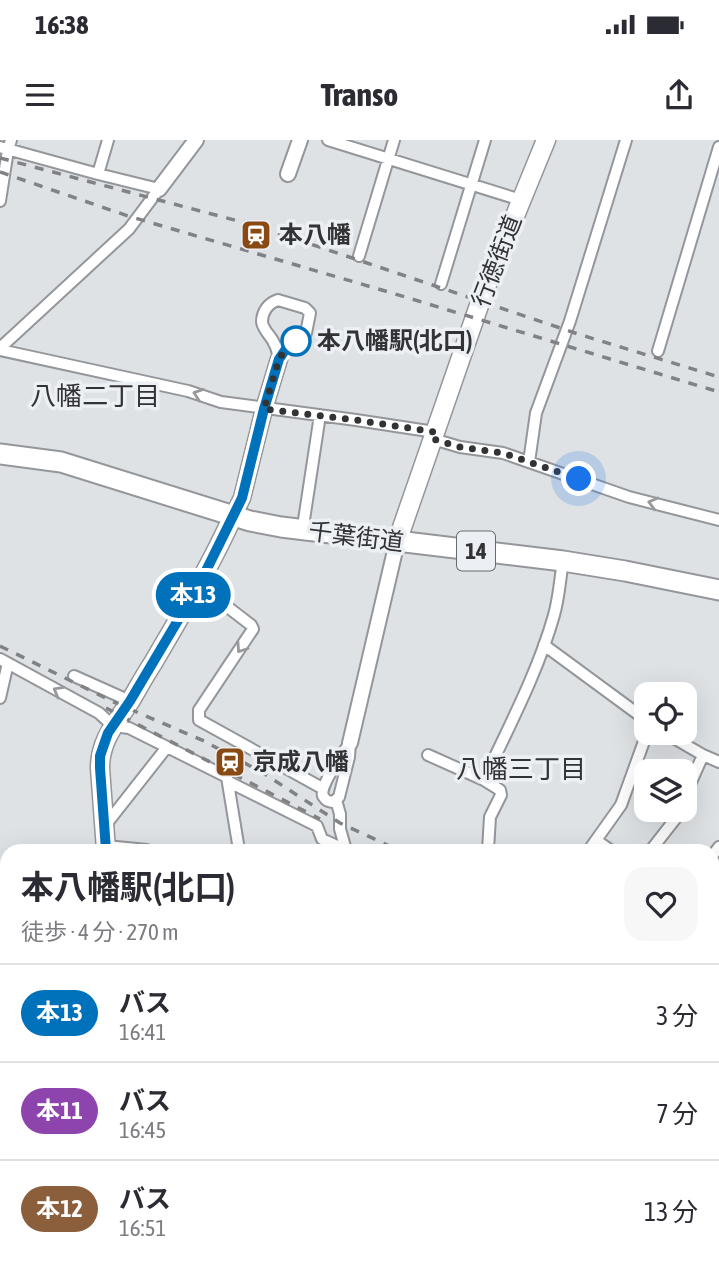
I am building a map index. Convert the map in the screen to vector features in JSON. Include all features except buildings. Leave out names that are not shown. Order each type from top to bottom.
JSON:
[{"type":"highway","name":"千葉街道","points":[[0,454],[74,465],[233,516],[281,527],[563,561],[719,590]]},
{"type":"main road","name":"行徳街道","points":[[397,542],[483,295],[546,140]]},
{"type":"main road","points":[[106,844],[100,756],[103,745],[199,585],[242,498],[279,359]]},
{"type":"street","points":[[98,174],[108,140]]},
{"type":"street","points":[[0,349],[129,229],[196,140]]},
{"type":"street","points":[[288,174],[300,140]]},
{"type":"street","points":[[328,140],[521,200]]},
{"type":"street","points":[[359,256],[394,140]]},
{"type":"street","points":[[441,284],[485,140]]},
{"type":"street","points":[[530,462],[536,413],[570,321],[626,140]]},
{"type":"street","points":[[1,197],[7,146],[98,174],[159,188]]},
{"type":"street","points":[[658,351],[719,147]]},
{"type":"street","points":[[278,300],[305,308],[310,313],[306,332],[288,346],[279,359],[276,346],[262,322],[267,306],[278,300]]},
{"type":"street","points":[[0,349],[188,391],[221,402],[320,415],[434,435],[460,447],[503,453],[629,496],[719,520]]},
{"type":"street","points":[[304,520],[320,415]]},
{"type":"street","points":[[350,743],[322,789],[328,801],[339,797],[397,542]]},
{"type":"street","points":[[484,780],[544,645],[555,611],[563,561]]},
{"type":"street","points":[[199,585],[253,629],[199,710],[199,720],[322,789]]},
{"type":"street","points":[[544,645],[634,711]]},
{"type":"street","points":[[0,698],[4,661],[99,713],[113,726],[129,728],[227,777],[238,844]]},
{"type":"street","points":[[74,676],[130,701]]},
{"type":"street","points":[[593,844],[621,805],[643,745]]},
{"type":"street","points":[[686,745],[719,762]]},
{"type":"street","points":[[104,827],[167,747]]},
{"type":"street","points":[[428,755],[500,790],[501,795],[490,817],[488,844]]},
{"type":"street","points":[[697,769],[703,755]]},
{"type":"street","points":[[229,782],[317,825],[322,839],[333,844]]},
{"type":"street","points":[[336,800],[344,844]]},
{"type":"street","points":[[656,844],[673,822]]},
{"type":"street","points":[[596,840],[602,844]]},
{"type":"railway","points":[[0,158],[257,226],[578,334],[719,377]]},
{"type":"railway","points":[[0,172],[128,216],[719,392]]},
{"type":"railway","points":[[0,646],[118,704],[204,741],[263,773],[340,823],[385,844]]},
{"type":"railway","points":[[106,708],[320,819]]},
{"type":"bus line","name":"本13","points":[[106,844],[100,768],[103,745],[199,585],[224,537],[242,498],[279,359],[288,346],[298,340]]},
{"type":"place","name":"本八幡","points":[[256,235]]},
{"type":"place","name":"本八幡駅(北口)","points":[[296,341]]},
{"type":"place","name":"京成八幡","points":[[230,762]]},
{"type":"district","name":"八幡二丁目","points":[[95,396]]},
{"type":"district","name":"八幡三丁目","points":[[521,769]]},
{"type":"route","points":[[296,341],[298,340],[288,346],[279,359],[264,409],[435,432],[433,439],[460,447],[503,453],[579,479]]}]
